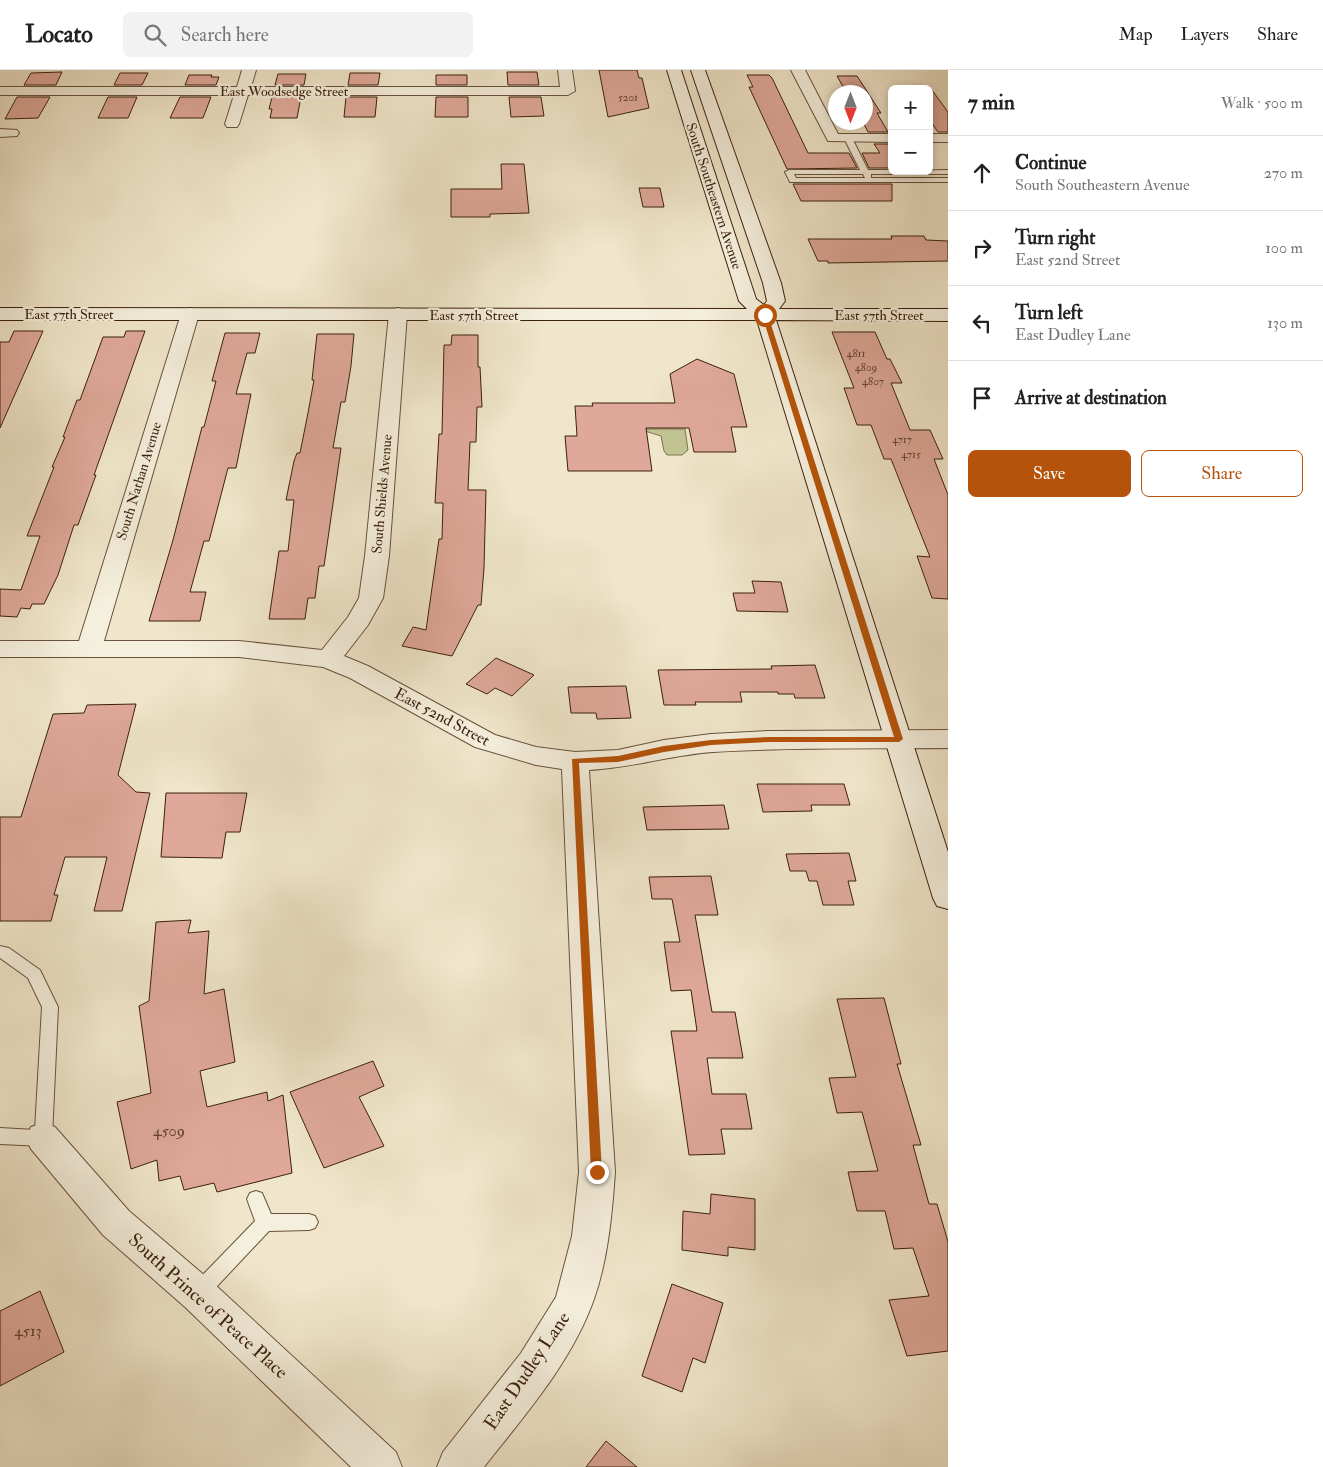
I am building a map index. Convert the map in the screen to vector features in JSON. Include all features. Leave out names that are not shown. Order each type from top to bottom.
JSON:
[{"type":"main road","points":[[232,124],[249,70]]},
{"type":"main road","name":"East Woodsedge Street","points":[[0,91],[242,91],[405,84],[568,91],[566,70]]},
{"type":"main road","name":"South Southeastern Avenue","points":[[674,70],[748,301]]},
{"type":"main road","name":"South Southeastern Avenue","points":[[698,70],[948,898]]},
{"type":"main road","points":[[798,70],[833,138],[888,138]]},
{"type":"main road","points":[[80,91],[87,77]]},
{"type":"main road","points":[[933,138],[948,138]]},
{"type":"main road","name":"East 57th Street","points":[[0,300],[748,301],[771,308],[948,315]]},
{"type":"main road","name":"East 57th Street","points":[[0,314],[398,314],[771,308],[948,301]]},
{"type":"main road","name":"South Nathan Avenue","points":[[89,648],[190,314]]},
{"type":"main road","name":"South Shields Avenue","points":[[328,659],[359,620],[371,598],[377,556],[398,314]]},
{"type":"main road","name":"East 52nd Street","points":[[0,648],[239,649],[328,659],[359,672],[484,742],[536,756],[575,761],[618,759],[664,749],[711,743],[769,740],[948,740]]},
{"type":"main road","name":"East Dudley Lane","points":[[458,1467],[509,1404],[561,1327],[574,1300],[586,1256],[594,1207],[597,1172],[575,761]]},
{"type":"main road","name":"South Prince of Peace Place","points":[[42,1138],[116,1223],[198,1294],[381,1467]]},
{"type":"lane","points":[[848,138],[870,180]]},
{"type":"lane","points":[[948,172],[789,172],[793,180],[948,180]]},
{"type":"lane","points":[[0,952],[3,952],[34,974],[50,1006],[42,1138],[0,1136]]},
{"type":"lane","points":[[256,1198],[265,1223]]},
{"type":"lane","points":[[198,1294],[265,1223],[309,1222]]},
{"type":"green space","points":[[645,429],[685,429],[688,450],[682,455],[667,455],[664,451],[661,436],[645,431]]},
{"type":"building","points":[[599,70],[637,70],[639,78],[642,78],[649,108],[608,117]]},
{"type":"building","points":[[62,72],[56,85],[24,85],[31,73]]},
{"type":"building","points":[[507,72],[537,72],[539,85],[508,85]]},
{"type":"building","points":[[120,73],[148,73],[142,85],[114,85]]},
{"type":"building","points":[[350,73],[380,73],[378,85],[348,85]]},
{"type":"building","points":[[278,74],[306,74],[304,85],[275,85]]},
{"type":"building","points":[[189,75],[212,75],[211,77],[219,77],[216,85],[185,85]]},
{"type":"building","points":[[436,75],[467,75],[467,85],[436,85]]},
{"type":"building","points":[[747,75],[769,75],[772,78],[808,153],[849,153],[857,168],[787,169],[749,87],[753,87]]},
{"type":"building","points":[[837,76],[857,76],[863,85],[842,85]]},
{"type":"building","points":[[933,91],[948,112],[948,132],[938,132],[933,125]]},
{"type":"building","points":[[17,97],[50,97],[38,118],[5,119]]},
{"type":"building","points":[[108,97],[137,97],[128,118],[98,118]]},
{"type":"building","points":[[180,97],[211,97],[203,118],[170,118]]},
{"type":"building","points":[[272,97],[301,97],[297,118],[270,118],[272,109],[269,109]]},
{"type":"building","points":[[346,97],[377,97],[375,117],[344,117]]},
{"type":"building","points":[[436,97],[468,97],[468,117],[435,117]]},
{"type":"building","points":[[509,97],[541,97],[544,116],[511,117]]},
{"type":"building","points":[[873,101],[881,113],[877,113],[888,132],[868,132],[867,130],[873,130]]},
{"type":"building","points":[[874,144],[888,144],[888,168],[869,168],[862,153],[880,153]]},
{"type":"building","points":[[501,164],[524,164],[529,213],[490,214],[490,217],[451,217],[451,189],[502,189]]},
{"type":"building","points":[[793,184],[892,184],[892,201],[801,201]]},
{"type":"building","points":[[639,188],[660,188],[664,207],[643,207]]},
{"type":"building","points":[[891,236],[924,236],[926,240],[948,241],[948,261],[828,263],[828,261],[818,261],[808,239],[892,239]]},
{"type":"building","points":[[14,331],[43,331],[0,428],[0,342],[9,342]]},
{"type":"building","points":[[126,331],[145,331],[94,475],[96,475],[78,525],[74,525],[58,575],[44,604],[32,604],[30,609],[21,608],[17,617],[0,616],[0,589],[21,590],[40,536],[27,536],[54,467],[52,467],[65,437],[63,437],[77,400],[80,400],[103,337],[124,337]]},
{"type":"building","points":[[832,332],[875,332],[887,359],[890,359],[902,383],[891,383],[910,430],[930,430],[943,459],[934,459],[948,495],[948,599],[932,598],[917,556],[930,557],[891,459],[884,459],[871,425],[857,425],[844,388],[854,388]]},
{"type":"building","points":[[225,333],[260,333],[255,353],[247,353],[236,394],[251,394],[236,468],[228,468],[209,541],[204,541],[190,592],[206,592],[200,621],[149,621],[173,540],[202,427],[204,427],[216,381],[212,381]]},
{"type":"building","points":[[317,334],[354,334],[345,402],[341,402],[333,448],[341,448],[324,566],[319,566],[315,598],[308,598],[305,619],[269,619],[279,551],[288,551],[294,500],[286,500],[294,461],[297,453],[300,453],[308,413],[314,380],[312,380]]},
{"type":"building","points":[[452,335],[478,335],[478,367],[480,367],[482,407],[477,407],[476,442],[470,442],[468,490],[486,490],[481,605],[478,605],[452,656],[402,646],[413,627],[426,630],[439,539],[442,539],[443,503],[435,503],[439,434],[442,434],[444,345],[451,345]]},
{"type":"building","points":[[697,359],[734,374],[747,427],[731,427],[736,452],[694,452],[689,428],[646,428],[652,471],[568,471],[565,436],[577,436],[575,406],[593,406],[592,403],[675,403],[670,374]]},
{"type":"building","points":[[752,581],[781,582],[788,612],[737,611],[733,593],[755,593]]},
{"type":"building","points":[[496,658],[534,675],[512,696],[495,688],[487,694],[466,684]]},
{"type":"building","points":[[815,665],[825,698],[795,698],[794,694],[778,694],[778,692],[740,692],[742,702],[695,702],[696,705],[664,705],[658,670],[772,669],[771,666]]},
{"type":"building","points":[[626,686],[631,718],[597,719],[596,713],[571,713],[568,687]]},
{"type":"building","points":[[136,704],[118,775],[136,792],[150,793],[122,911],[94,911],[107,857],[65,857],[54,895],[58,895],[51,921],[0,921],[0,817],[21,817],[53,714],[84,713],[87,705]]},
{"type":"building","points":[[757,784],[844,784],[850,805],[811,805],[812,811],[763,812]]},
{"type":"building","points":[[166,793],[247,793],[240,832],[226,832],[222,858],[161,857]]},
{"type":"building","points":[[724,805],[729,829],[647,830],[643,807]]},
{"type":"building","points":[[849,853],[856,881],[848,881],[854,905],[823,905],[817,881],[809,881],[806,871],[790,871],[786,854]]},
{"type":"building","points":[[711,876],[718,915],[695,915],[712,1012],[735,1012],[743,1058],[707,1058],[712,1094],[746,1094],[752,1129],[721,1129],[725,1154],[689,1155],[671,1031],[697,1031],[691,990],[671,991],[664,942],[680,942],[672,899],[652,899],[649,877]]},
{"type":"building","points":[[191,920],[188,933],[209,931],[204,994],[224,989],[235,1062],[200,1071],[207,1107],[267,1092],[268,1101],[283,1095],[292,1173],[217,1192],[214,1183],[184,1190],[180,1176],[159,1181],[157,1160],[131,1169],[117,1102],[151,1093],[139,1006],[149,1001],[156,922]]},
{"type":"building","points":[[884,998],[901,1064],[897,1064],[921,1145],[913,1145],[929,1204],[937,1204],[948,1242],[948,1351],[907,1356],[889,1300],[929,1296],[913,1248],[894,1249],[885,1211],[857,1211],[848,1172],[878,1171],[862,1112],[837,1113],[829,1078],[856,1077],[837,999]]},
{"type":"building","points":[[373,1061],[384,1086],[359,1097],[384,1146],[324,1168],[290,1092]]},
{"type":"building","points":[[711,1194],[755,1199],[755,1250],[728,1247],[728,1256],[682,1250],[683,1211],[710,1214]]},
{"type":"building","points":[[672,1284],[723,1303],[705,1363],[693,1358],[682,1392],[642,1376]]},
{"type":"building","points":[[40,1291],[64,1352],[0,1386],[0,1311]]},
{"type":"building","points":[[606,1441],[637,1467],[586,1467]]},
{"type":"route","points":[[597,1172],[575,761],[618,759],[664,749],[711,743],[769,740],[899,739],[765,315]]}]
